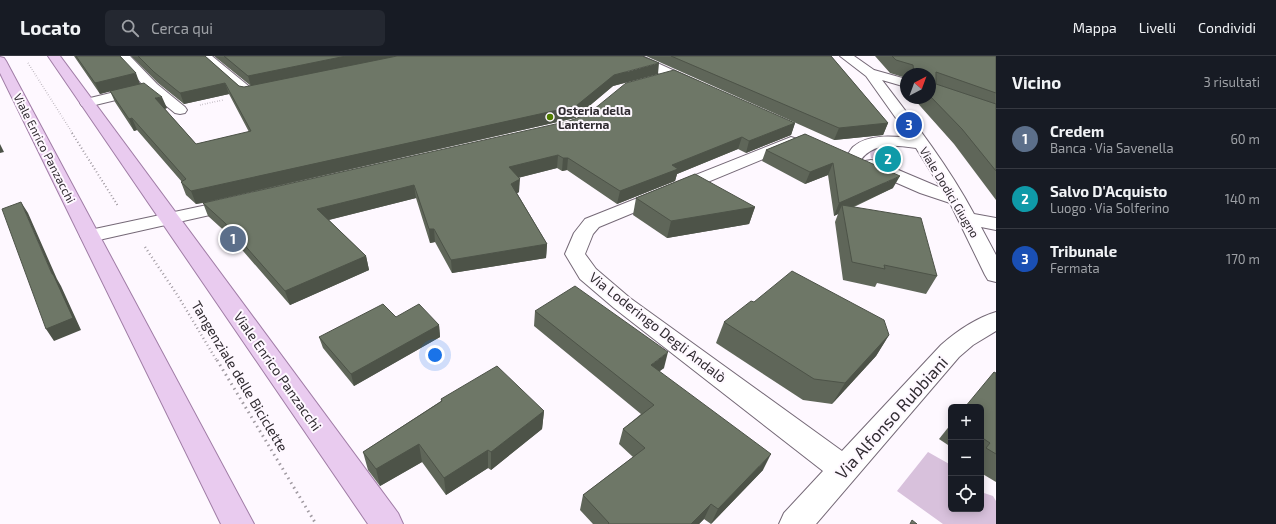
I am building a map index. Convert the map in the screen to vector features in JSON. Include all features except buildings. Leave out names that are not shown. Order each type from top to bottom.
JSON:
[{"type":"main road","name":"Viale Enrico Panzacchi","points":[[54,56],[387,524]]},
{"type":"main road","name":"Viale Enrico Panzacchi","points":[[0,61],[238,524]]},
{"type":"street","points":[[123,56],[152,87],[180,110]]},
{"type":"street","points":[[205,56],[248,93],[280,86]]},
{"type":"street","points":[[632,56],[647,72],[672,75],[704,90]]},
{"type":"street","points":[[846,56],[870,73],[900,80]]},
{"type":"street","name":"Viale Dodici Giugno","points":[[870,73],[876,79],[921,144],[957,199],[996,274]]},
{"type":"street","points":[[87,103],[152,87]]},
{"type":"street","name":"Via Loderingo Degli Andalò","points":[[786,127],[806,136],[592,223],[584,233],[575,254],[588,274],[622,303],[844,470]]},
{"type":"street","points":[[921,144],[899,142],[870,145],[849,156],[926,189],[957,199]]},
{"type":"street","points":[[90,236],[249,200]]},
{"type":"street","points":[[968,219],[996,224]]},
{"type":"street","name":"Via Alfonso Rubbiani","points":[[795,524],[950,351],[964,339],[996,320]]},
{"type":"path","points":[[28,63],[120,209]]},
{"type":"path","points":[[180,110],[248,93]]},
{"type":"path","name":"Tangenziale delle Biciclette","points":[[142,242],[178,296],[316,524]]},
{"type":"shaded area","points":[[885,146],[891,153],[883,155],[884,161],[905,172],[906,174],[871,158],[870,152],[877,147]]},
{"type":"shaded area","points":[[928,452],[948,463],[948,512],[984,512],[984,493],[993,496],[996,501],[996,524],[943,524],[897,491]]},
{"type":"place","name":"Osteria della Lanterna","points":[[550,117]]},
{"type":"place","name":"Tribunale","points":[[909,125]]},
{"type":"place","name":"Salvo D'Acquisto","points":[[888,159]]},
{"type":"place","name":"Credem","points":[[233,239]]}]
